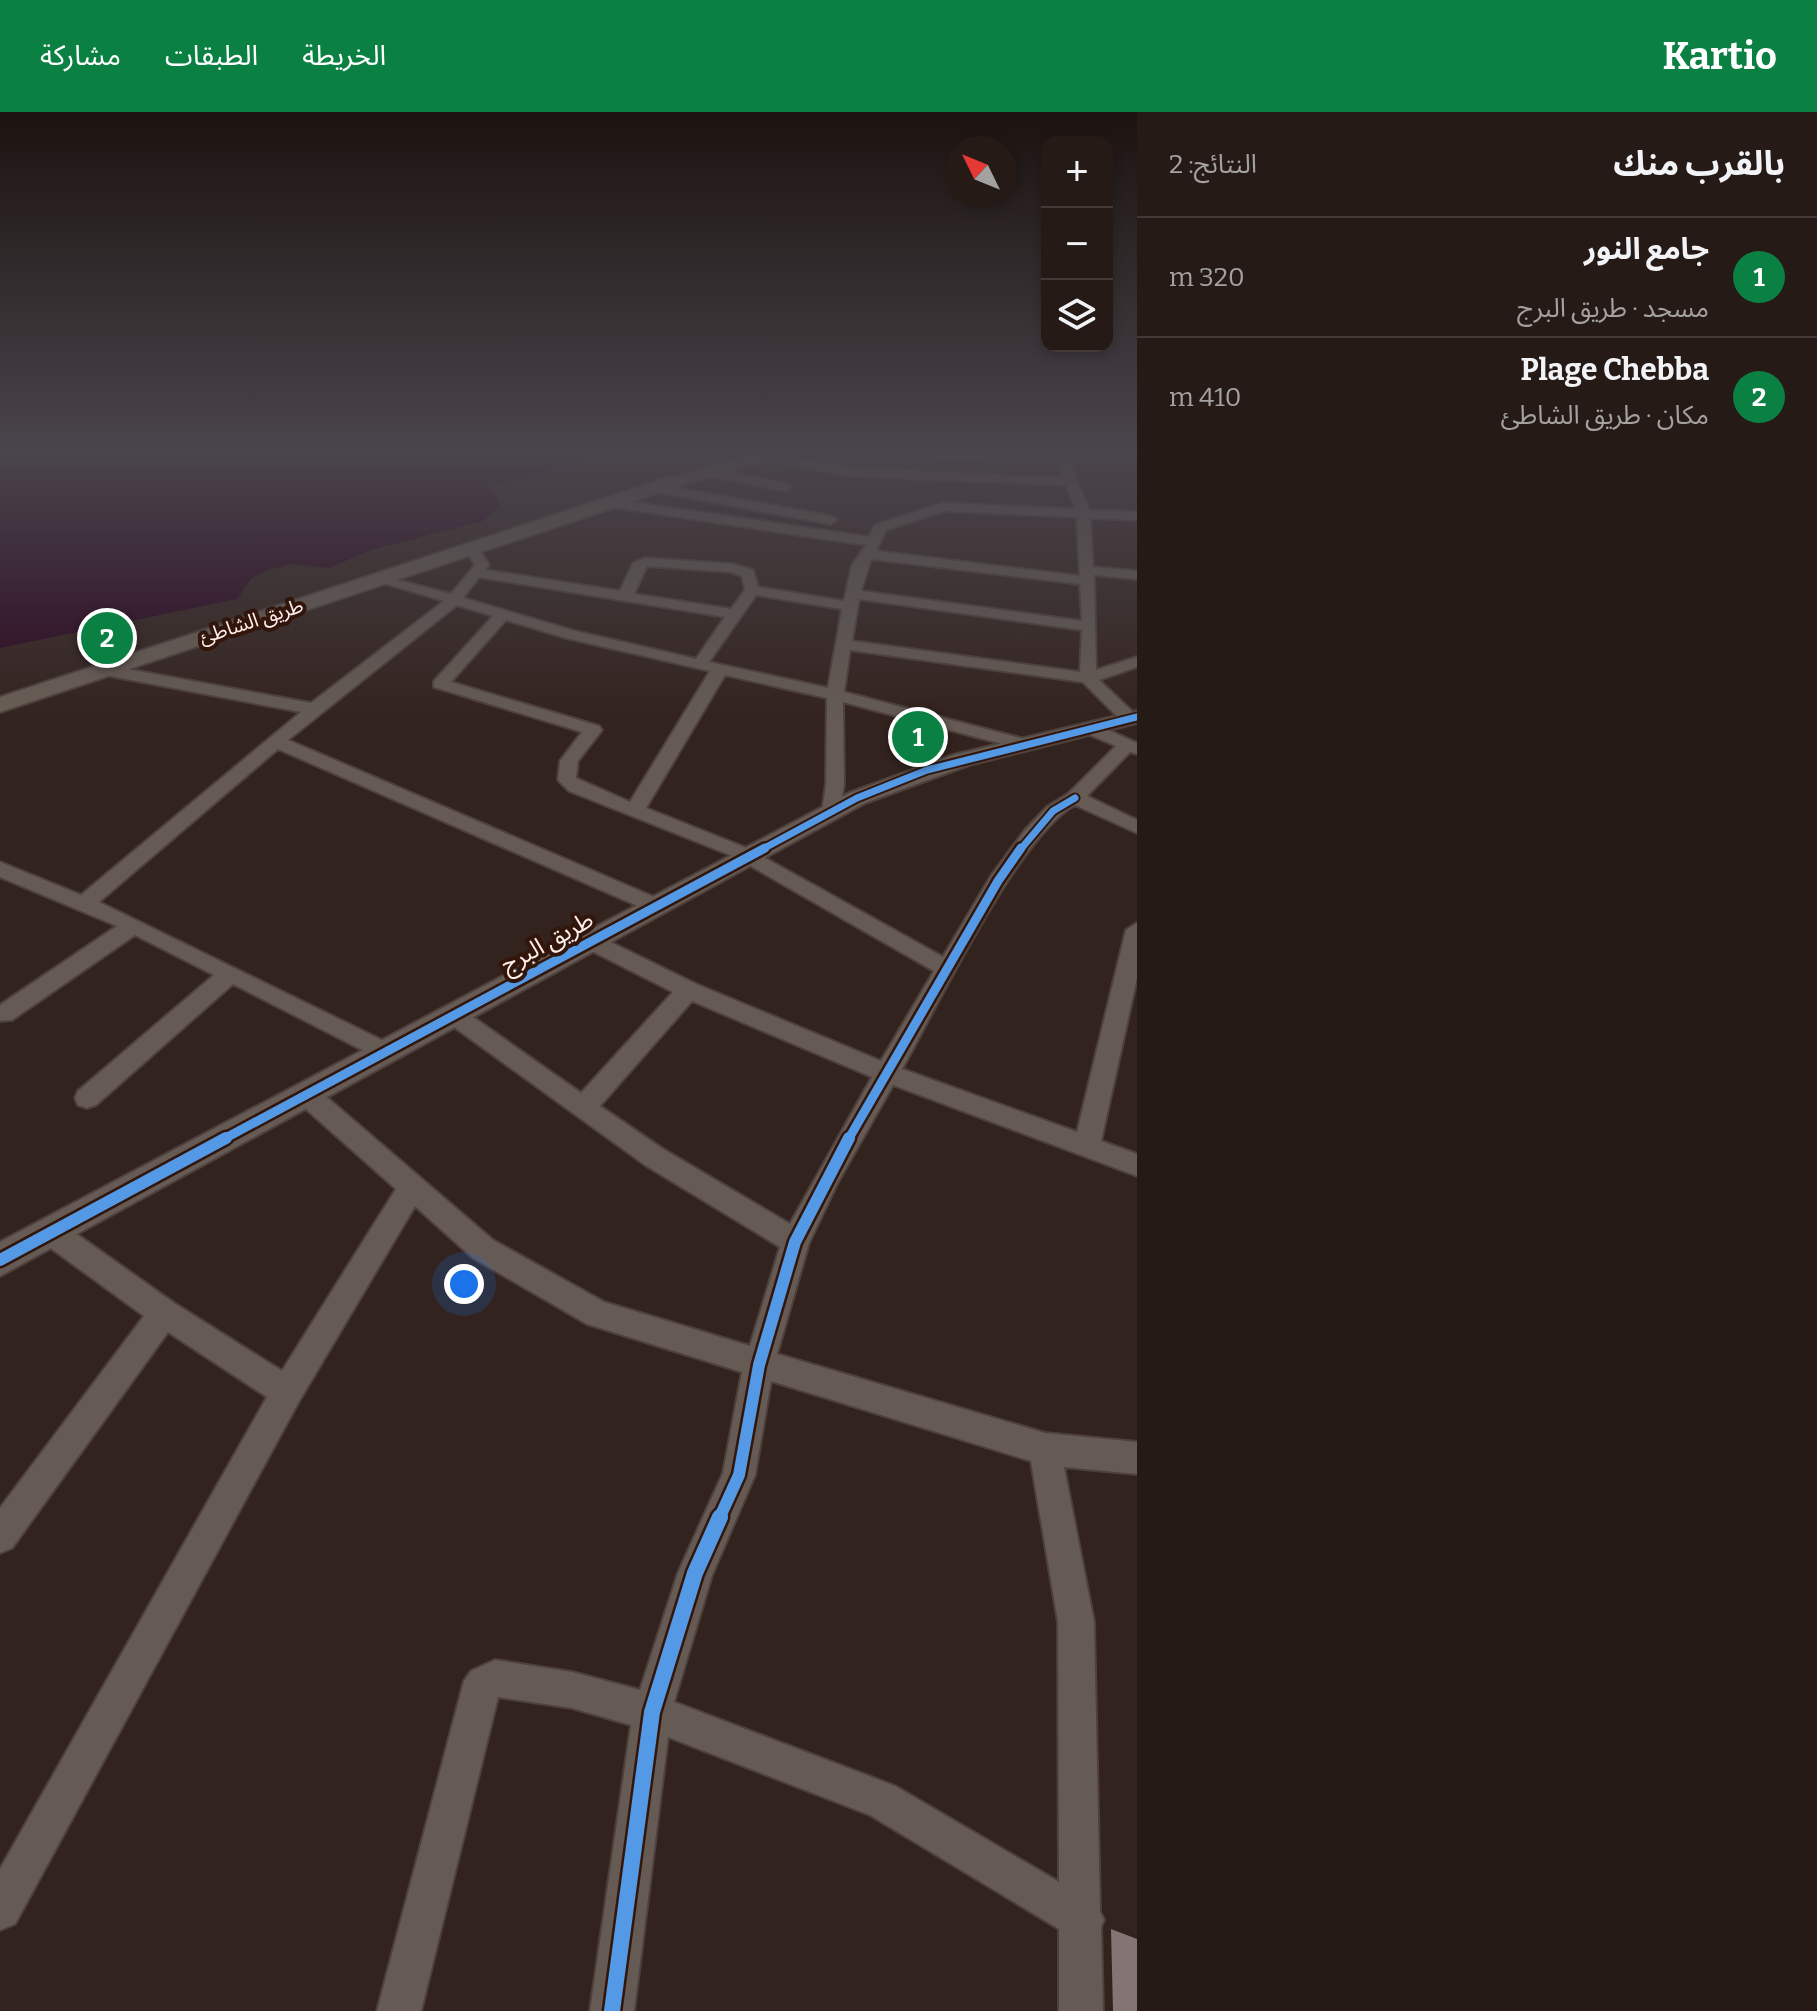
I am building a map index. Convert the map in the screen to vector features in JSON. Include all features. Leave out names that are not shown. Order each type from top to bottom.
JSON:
[{"type":"main road","name":"طريق الشاطئ","points":[[0,705],[491,543]]},
{"type":"street","points":[[831,812],[835,784],[835,695],[859,565],[873,543]]},
{"type":"street","points":[[884,543],[1087,575],[1137,575]]},
{"type":"street","points":[[612,2011],[652,1712],[695,1573],[739,1475],[759,1365],[795,1242],[946,968],[1026,841],[1065,802],[1075,798],[1133,733],[1088,678],[1090,627],[1085,543]]},
{"type":"street","points":[[85,903],[314,709],[452,602],[478,573],[483,562],[472,549]]},
{"type":"street","points":[[625,597],[640,563],[652,561],[742,570],[752,581],[752,590],[699,665]]},
{"type":"street","points":[[478,573],[734,614]]},
{"type":"street","points":[[382,578],[502,616],[835,695],[1018,743]]},
{"type":"street","points":[[752,590],[1090,627]]},
{"type":"street","points":[[502,616],[440,684],[593,730],[569,761],[567,780],[590,794],[748,856],[946,968]]},
{"type":"street","points":[[845,645],[1088,678],[1137,662]]},
{"type":"street","points":[[635,810],[720,669]]},
{"type":"street","points":[[105,670],[314,709]]},
{"type":"street","name":"طريق البرج","points":[[0,1260],[831,812],[916,773],[1018,743],[1089,728],[1133,733]]},
{"type":"street","points":[[277,742],[654,905]]},
{"type":"street","points":[[1075,798],[1137,827]]},
{"type":"street","points":[[0,869],[134,925],[386,1052]]},
{"type":"street","points":[[4,1014],[134,925]]},
{"type":"street","points":[[1086,1148],[1134,956],[1137,930]]},
{"type":"street","points":[[590,941],[688,990],[886,1073],[1137,1165]]},
{"type":"street","points":[[87,1098],[230,974]]},
{"type":"street","points":[[583,1108],[688,990]]},
{"type":"street","points":[[455,1016],[654,1157],[795,1242]]},
{"type":"street","points":[[307,1095],[483,1249],[577,1305],[616,1321],[1045,1449],[1137,1458]]},
{"type":"street","points":[[0,1909],[287,1392],[413,1186]]},
{"type":"street","points":[[51,1232],[164,1313],[287,1392]]},
{"type":"street","points":[[0,1536],[164,1313]]},
{"type":"street","points":[[1045,1449],[1076,1622],[1083,1920],[1081,2011]]},
{"type":"street","points":[[399,2011],[477,1694],[484,1684],[495,1678],[572,1690],[652,1712],[881,1800],[1083,1920]]},
{"type":"shaded area","points":[[0,543],[400,543],[371,550],[329,568],[292,564],[267,570],[251,579],[237,599],[0,648]]},
{"type":"building","points":[[1111,1929],[1137,1939],[1137,2011],[1113,2011]]},
{"type":"cycle path","points":[[0,1260],[857,798],[961,760],[1137,717]]},
{"type":"cycle path","points":[[612,2011],[652,1712],[695,1573],[739,1475],[759,1365],[795,1242],[828,1175],[998,881],[1053,811],[1075,798]]},
{"type":"place","name":"Plage Chebba","points":[[107,638]]},
{"type":"place","name":"جامع النور","points":[[918,737]]}]
